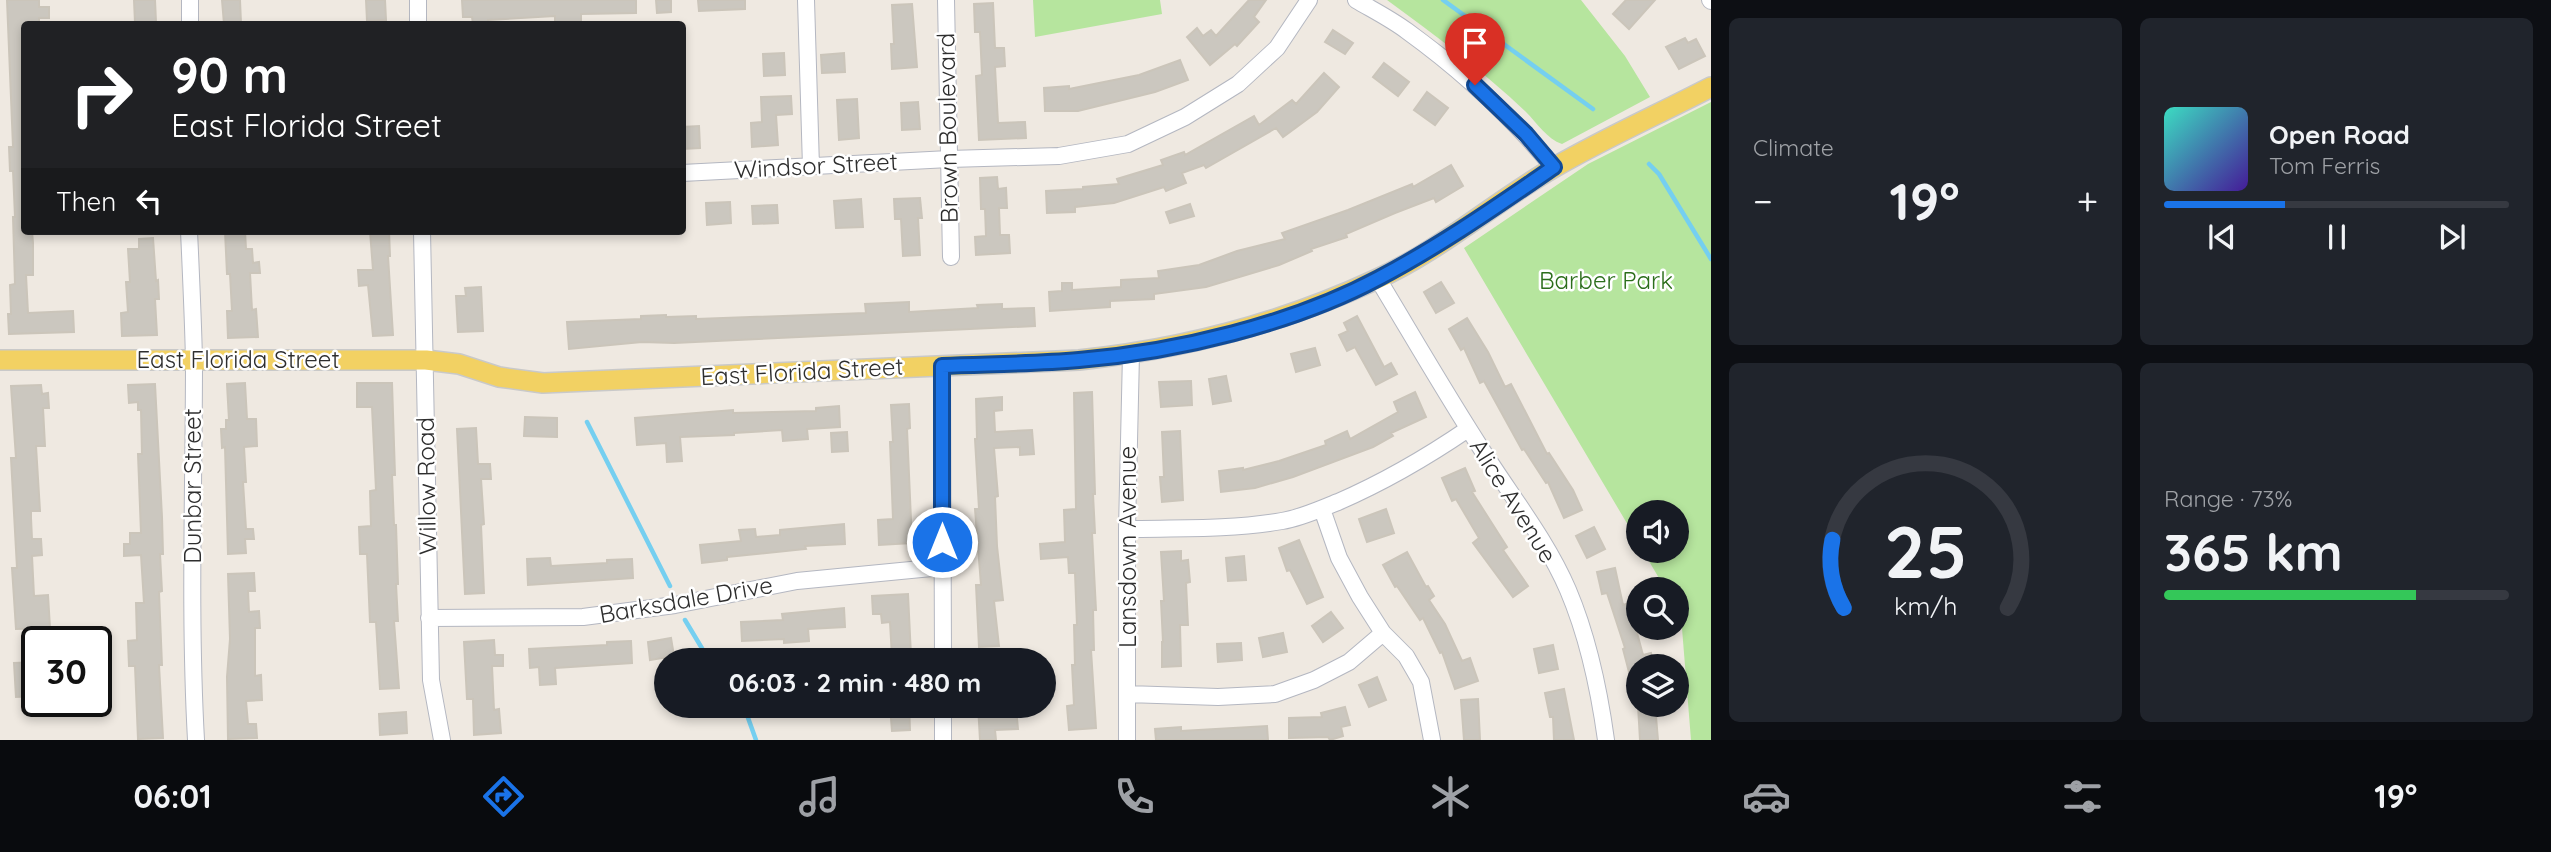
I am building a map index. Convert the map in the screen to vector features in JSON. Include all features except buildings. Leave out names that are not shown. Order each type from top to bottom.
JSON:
[{"type":"main road","name":"East Florida Street","points":[[0,360],[426,360],[459,364],[499,377],[543,383],[1079,360],[1131,354],[1229,334],[1303,311],[1378,279],[1462,229],[1554,167],[1711,87]]},
{"type":"street","points":[[190,0],[190,21]]},
{"type":"street","points":[[418,0],[418,21]]},
{"type":"street","points":[[806,0],[811,167]]},
{"type":"street","name":"Brown Boulevard","points":[[946,0],[951,257]]},
{"type":"street","name":"Windsor Street","points":[[686,173],[1059,156],[1128,144],[1185,117],[1238,84],[1277,48],[1309,0]]},
{"type":"street","points":[[1356,0],[1406,30],[1475,85],[1526,134],[1554,167]]},
{"type":"street","name":"Dunbar Street","points":[[190,235],[194,359],[191,490],[196,740]]},
{"type":"street","name":"Willow Road","points":[[422,235],[430,680],[442,740]]},
{"type":"street","name":"Alice Avenue","points":[[1378,279],[1468,429],[1539,538],[1567,589],[1584,636],[1600,696],[1606,740]]},
{"type":"street","name":"Lansdown Avenue","points":[[1126,740],[1126,530],[1131,354]]},
{"type":"street","points":[[942,366],[943,648]]},
{"type":"street","points":[[1126,530],[1236,527],[1285,521],[1380,484],[1468,429]]},
{"type":"street","points":[[1321,509],[1339,558],[1383,633],[1406,656],[1421,682],[1432,740]]},
{"type":"street","name":"Barksdale Drive","points":[[429,618],[583,617],[676,606],[797,581],[942,567]]},
{"type":"street","points":[[1127,694],[1218,697],[1275,694],[1314,680],[1349,662],[1383,633]]},
{"type":"street","points":[[943,718],[943,740]]},
{"type":"green space","points":[[1033,0],[1160,0],[1162,14],[1035,37]]},
{"type":"green space","points":[[1387,0],[1581,0],[1625,56],[1650,97],[1562,144],[1547,135],[1526,112],[1476,68]]},
{"type":"green space","name":"Barber Park","points":[[1711,102],[1711,740],[1691,740],[1689,654],[1684,654],[1683,640],[1689,640],[1689,577],[1658,577],[1650,563],[1689,563],[1689,500],[1626,500],[1626,522],[1464,248],[1588,164]]},
{"type":"waterway","points":[[1443,0],[1593,109]]},
{"type":"waterway","points":[[1649,164],[1659,174],[1711,259]]},
{"type":"waterway","points":[[587,422],[670,586]]},
{"type":"waterway","points":[[685,620],[702,648]]},
{"type":"waterway","points":[[748,718],[756,740]]},
{"type":"route","points":[[942,542],[942,366],[1079,360],[1131,354],[1229,334],[1303,311],[1378,279],[1462,229],[1554,167],[1526,134],[1475,85]]}]
